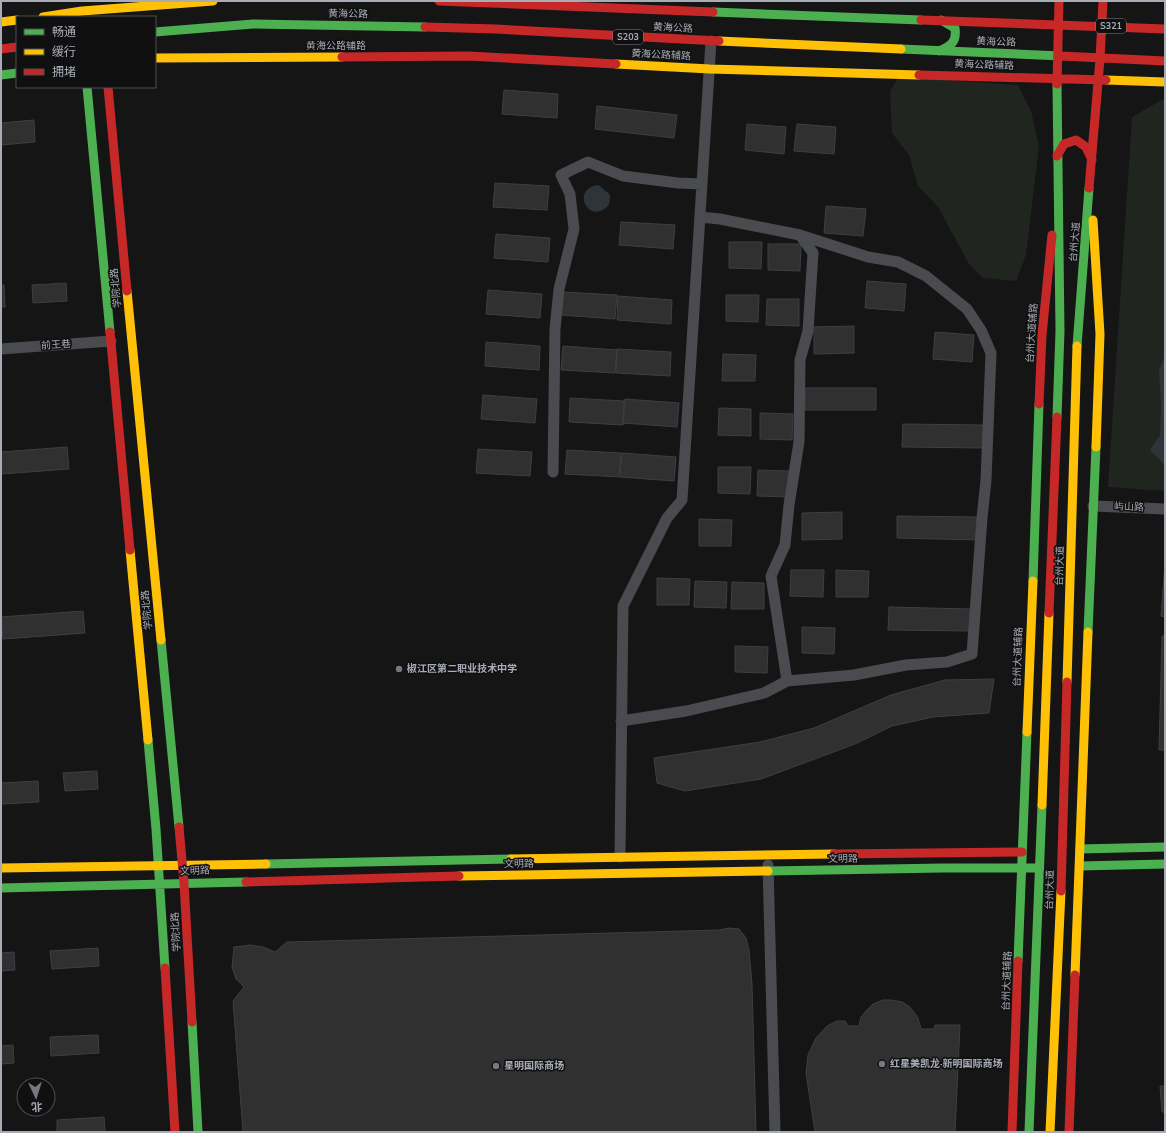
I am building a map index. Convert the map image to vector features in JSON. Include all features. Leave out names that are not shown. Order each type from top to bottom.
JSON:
[{"type":"main road","points":[[81,1],[82,14]]},
{"type":"main road","points":[[56,16],[82,14],[101,9],[208,1]]},
{"type":"main road","name":"黄海公路","points":[[439,1],[1165,29]]},
{"type":"main road","name":"台州大道","points":[[1029,1132],[1038,868],[1060,331],[1057,184],[1057,56],[1059,1]]},
{"type":"main road","name":"台州大道","points":[[1050,1132],[1061,900],[1077,342],[1091,187],[1103,1]]},
{"type":"main road","points":[[1,22],[16,20]]},
{"type":"main road","points":[[939,51],[953,45],[957,36],[955,28],[941,20]]},
{"type":"main road","name":"黄海公路","points":[[156,32],[253,24],[496,29],[711,41],[1165,61]]},
{"type":"main road","points":[[1,49],[16,47]]},
{"type":"main road","name":"黄海公路辅路","points":[[156,58],[469,56],[710,68],[1165,82]]},
{"type":"main road","points":[[1,75],[16,73]]},
{"type":"main road","name":"学院北路","points":[[87,88],[154,805],[175,1132]]},
{"type":"main road","name":"学院北路","points":[[108,88],[184,883],[198,1132]]},
{"type":"main road","points":[[1057,156],[1064,144],[1076,140],[1086,147],[1092,160]]},
{"type":"main road","name":"台州大道辅路","points":[[1012,1132],[1042,335],[1057,184]]},
{"type":"main road","points":[[1069,1132],[1100,334],[1091,187]]},
{"type":"main road","points":[[1080,850],[1165,847]]},
{"type":"main road","points":[[1126,848],[1120,851],[1118,855],[1121,861],[1126,865]]},
{"type":"main road","points":[[942,852],[949,855],[951,859],[950,863],[943,868]]},
{"type":"main road","name":"文明路","points":[[1,868],[158,864],[1022,852]]},
{"type":"main road","points":[[1080,866],[1165,864]]},
{"type":"main road","name":"文明路","points":[[1,888],[423,877],[943,868],[1038,868]]},
{"type":"street","points":[[620,857],[623,606],[667,518],[682,500],[711,41]]},
{"type":"street","points":[[553,472],[555,329],[560,289],[574,229],[570,194],[562,176],[588,162],[623,176],[678,183],[702,184]]},
{"type":"street","points":[[621,721],[686,711],[764,694],[787,681],[854,675],[906,665],[947,662],[972,654],[986,480],[990,395],[991,353],[981,330],[967,309],[926,276],[898,262],[868,257],[800,235],[720,219],[700,217]]},
{"type":"street","points":[[787,681],[771,576],[785,545],[798,442],[800,360],[808,332],[813,253],[800,235]]},
{"type":"street","name":"前王巷","points":[[1,348],[111,341]]},
{"type":"street","name":"屿山路","points":[[1093,506],[1165,509]]},
{"type":"street","points":[[768,855],[775,1132]]},
{"type":"shaded area","points":[[899,77],[1018,85],[1031,111],[1039,146],[1026,255],[1016,281],[983,278],[969,264],[938,207],[918,186],[909,155],[892,133],[890,91]]},
{"type":"shaded area","points":[[1165,98],[1165,491],[1108,487],[1132,117]]},
{"type":"shaded area","points":[[597,185],[610,195],[609,205],[598,212],[592,211],[588,208],[584,198],[585,193],[589,188]]},
{"type":"shaded area","points":[[1165,355],[1165,465],[1150,450],[1160,435],[1161,405],[1159,371]]},
{"type":"building","points":[[504,90],[558,94],[557,118],[502,114]]},
{"type":"building","points":[[597,106],[677,115],[674,138],[595,129]]},
{"type":"building","points":[[34,120],[35,142],[1,145],[1,123]]},
{"type":"building","points":[[747,124],[786,127],[784,154],[745,150]]},
{"type":"building","points":[[797,124],[836,127],[834,154],[794,151]]},
{"type":"building","points":[[495,183],[549,186],[547,210],[493,207]]},
{"type":"building","points":[[826,206],[866,209],[863,236],[824,233]]},
{"type":"building","points":[[621,222],[675,225],[673,249],[619,245]]},
{"type":"building","points":[[496,234],[550,238],[548,262],[494,258]]},
{"type":"building","points":[[729,242],[762,242],[761,269],[729,268]]},
{"type":"building","points":[[768,244],[801,244],[800,271],[768,270]]},
{"type":"building","points":[[867,281],[906,284],[904,311],[865,308]]},
{"type":"building","points":[[66,283],[67,301],[33,303],[32,285]]},
{"type":"building","points":[[1,285],[4,285],[5,307],[1,307]]},
{"type":"building","points":[[488,290],[542,294],[540,318],[486,314]]},
{"type":"building","points":[[563,292],[617,295],[615,319],[561,315]]},
{"type":"building","points":[[726,295],[759,295],[758,322],[726,321]]},
{"type":"building","points":[[618,296],[672,300],[671,324],[617,320]]},
{"type":"building","points":[[767,299],[799,299],[799,326],[766,325]]},
{"type":"building","points":[[854,326],[854,353],[814,354],[814,327]]},
{"type":"building","points":[[935,332],[974,335],[972,362],[933,359]]},
{"type":"building","points":[[486,342],[540,346],[539,370],[485,366]]},
{"type":"building","points":[[563,346],[617,350],[615,373],[561,370]]},
{"type":"building","points":[[617,349],[671,352],[670,376],[616,373]]},
{"type":"building","points":[[723,354],[756,355],[755,381],[722,381]]},
{"type":"building","points":[[805,388],[876,388],[876,410],[805,410]]},
{"type":"building","points":[[483,395],[537,399],[535,423],[481,419]]},
{"type":"building","points":[[570,398],[624,401],[623,425],[569,422]]},
{"type":"building","points":[[625,399],[679,403],[677,427],[623,423]]},
{"type":"building","points":[[719,408],[751,409],[751,436],[718,435]]},
{"type":"building","points":[[760,413],[793,414],[792,440],[760,439]]},
{"type":"building","points":[[903,424],[984,425],[984,448],[902,447]]},
{"type":"building","points":[[67,447],[69,469],[1,474],[1,452]]},
{"type":"building","points":[[478,449],[532,452],[530,476],[476,473]]},
{"type":"building","points":[[567,450],[621,453],[619,477],[565,474]]},
{"type":"building","points":[[622,453],[676,457],[674,481],[620,477]]},
{"type":"building","points":[[718,467],[751,467],[750,494],[718,493]]},
{"type":"building","points":[[758,470],[790,471],[790,497],[757,496]]},
{"type":"building","points":[[842,512],[842,539],[802,540],[802,513]]},
{"type":"building","points":[[897,516],[979,517],[978,540],[897,538]]},
{"type":"building","points":[[699,519],[732,520],[731,546],[699,546]]},
{"type":"building","points":[[1165,564],[1165,617],[1161,616]]},
{"type":"building","points":[[791,570],[824,570],[823,597],[790,596]]},
{"type":"building","points":[[836,570],[869,571],[868,597],[836,597]]},
{"type":"building","points":[[657,578],[690,579],[689,605],[657,605]]},
{"type":"building","points":[[695,581],[727,582],[726,608],[694,607]]},
{"type":"building","points":[[732,582],[764,583],[764,609],[731,609]]},
{"type":"building","points":[[889,607],[970,609],[970,631],[888,630]]},
{"type":"building","points":[[83,611],[85,633],[3,639],[1,617]]},
{"type":"building","points":[[802,627],[835,628],[834,654],[802,653]]},
{"type":"building","points":[[1162,636],[1165,636],[1165,750],[1159,750]]},
{"type":"building","points":[[735,646],[768,647],[767,673],[735,672]]},
{"type":"building","points":[[994,679],[989,713],[933,717],[892,726],[855,744],[761,779],[685,791],[657,783],[654,758],[760,742],[814,728],[891,695],[945,680]]},
{"type":"building","points":[[97,771],[98,789],[65,791],[63,773]]},
{"type":"building","points":[[38,781],[39,802],[1,804],[1,783]]},
{"type":"building","name":"星明国际商场","points":[[729,928],[739,929],[746,938],[749,950],[752,984],[756,1132],[243,1132],[233,1001],[244,987],[236,979],[232,967],[234,947],[251,945],[263,947],[275,952],[287,942],[719,930]]},
{"type":"building","points":[[98,948],[99,966],[52,969],[50,951]]},
{"type":"building","points":[[14,952],[15,970],[1,971],[1,953]]},
{"type":"building","name":"红星美凯龙·新明国际商场","points":[[883,1000],[902,1002],[910,1007],[918,1018],[921,1029],[934,1029],[935,1025],[960,1025],[955,1132],[815,1132],[806,1073],[808,1055],[816,1038],[827,1026],[837,1021],[845,1021],[848,1026],[859,1026],[861,1017],[866,1011],[873,1004]]},
{"type":"building","points":[[98,1035],[99,1053],[51,1056],[50,1037]]},
{"type":"building","points":[[13,1045],[14,1063],[1,1064],[1,1046]]},
{"type":"building","points":[[1160,1086],[1165,1086],[1165,1112],[1162,1112]]},
{"type":"building","points":[[104,1117],[105,1132],[57,1132],[57,1120]]},
{"type":"traffic: fast","points":[[713,12],[921,20]]},
{"type":"traffic: fast","points":[[939,51],[950,45],[955,37],[955,28],[941,20]]},
{"type":"traffic: fast","points":[[156,32],[253,24],[425,27]]},
{"type":"traffic: fast","points":[[901,49],[1061,56]]},
{"type":"traffic: fast","points":[[1,75],[16,73]]},
{"type":"traffic: fast","points":[[1057,84],[1060,331],[1057,417]]},
{"type":"traffic: fast","points":[[87,88],[110,332]]},
{"type":"traffic: fast","points":[[1077,346],[1089,188]]},
{"type":"traffic: fast","points":[[1033,581],[1039,404]]},
{"type":"traffic: fast","points":[[1088,632],[1096,447]]},
{"type":"traffic: fast","points":[[161,640],[179,827]]},
{"type":"traffic: fast","points":[[1018,961],[1027,732]]},
{"type":"traffic: fast","points":[[148,740],[156,829],[165,968]]},
{"type":"traffic: fast","points":[[1029,1132],[1042,805]]},
{"type":"traffic: fast","points":[[1080,849],[1165,847]]},
{"type":"traffic: fast","points":[[266,864],[511,859]]},
{"type":"traffic: fast","points":[[1080,866],[1165,864]]},
{"type":"traffic: fast","points":[[768,871],[1038,868]]},
{"type":"traffic: fast","points":[[1,888],[246,882]]},
{"type":"traffic: fast","points":[[192,1022],[198,1132]]},
{"type":"traffic: slow","points":[[50,16],[82,11],[213,1]]},
{"type":"traffic: slow","points":[[1,22],[16,20]]},
{"type":"traffic: slow","points":[[719,41],[901,49]]},
{"type":"traffic: slow","points":[[156,58],[342,57]]},
{"type":"traffic: slow","points":[[616,64],[710,69],[919,75]]},
{"type":"traffic: slow","points":[[1106,80],[1165,82]]},
{"type":"traffic: slow","points":[[1093,220],[1100,334],[1096,447]]},
{"type":"traffic: slow","points":[[127,291],[161,640]]},
{"type":"traffic: slow","points":[[1067,682],[1077,346]]},
{"type":"traffic: slow","points":[[130,550],[148,740]]},
{"type":"traffic: slow","points":[[1027,732],[1033,581]]},
{"type":"traffic: slow","points":[[1042,805],[1049,613]]},
{"type":"traffic: slow","points":[[1075,975],[1088,632]]},
{"type":"traffic: slow","points":[[511,859],[834,854]]},
{"type":"traffic: slow","points":[[1,868],[266,864]]},
{"type":"traffic: slow","points":[[459,876],[768,871]]},
{"type":"traffic: slow","points":[[1050,1132],[1061,891]]},
{"type":"traffic: jam","points":[[439,1],[713,12]]},
{"type":"traffic: jam","points":[[1057,84],[1059,1]]},
{"type":"traffic: jam","points":[[1089,188],[1100,59],[1103,1]]},
{"type":"traffic: jam","points":[[921,20],[1165,29]]},
{"type":"traffic: jam","points":[[425,27],[496,29],[719,41]]},
{"type":"traffic: jam","points":[[1,49],[16,47]]},
{"type":"traffic: jam","points":[[342,57],[469,56],[616,64]]},
{"type":"traffic: jam","points":[[1061,56],[1165,61]]},
{"type":"traffic: jam","points":[[919,75],[1106,80]]},
{"type":"traffic: jam","points":[[108,88],[127,291]]},
{"type":"traffic: jam","points":[[1057,156],[1064,144],[1076,140],[1086,147],[1092,160]]},
{"type":"traffic: jam","points":[[1039,404],[1042,335],[1052,235]]},
{"type":"traffic: jam","points":[[110,332],[130,550]]},
{"type":"traffic: jam","points":[[1049,613],[1057,417]]},
{"type":"traffic: jam","points":[[1061,891],[1067,682]]},
{"type":"traffic: jam","points":[[179,827],[184,883],[192,1022]]},
{"type":"traffic: jam","points":[[834,854],[1022,852]]},
{"type":"traffic: jam","points":[[246,882],[459,876]]},
{"type":"traffic: jam","points":[[1012,1132],[1018,961]]},
{"type":"traffic: jam","points":[[165,968],[175,1132]]},
{"type":"traffic: jam","points":[[1069,1132],[1075,975]]},
{"type":"place","name":"椒江区第二职业技术中学","points":[[399,669]]},
{"type":"place","name":"红星美凯龙·新明国际商场","points":[[882,1064]]},
{"type":"place","name":"星明国际商场","points":[[496,1066]]}]
